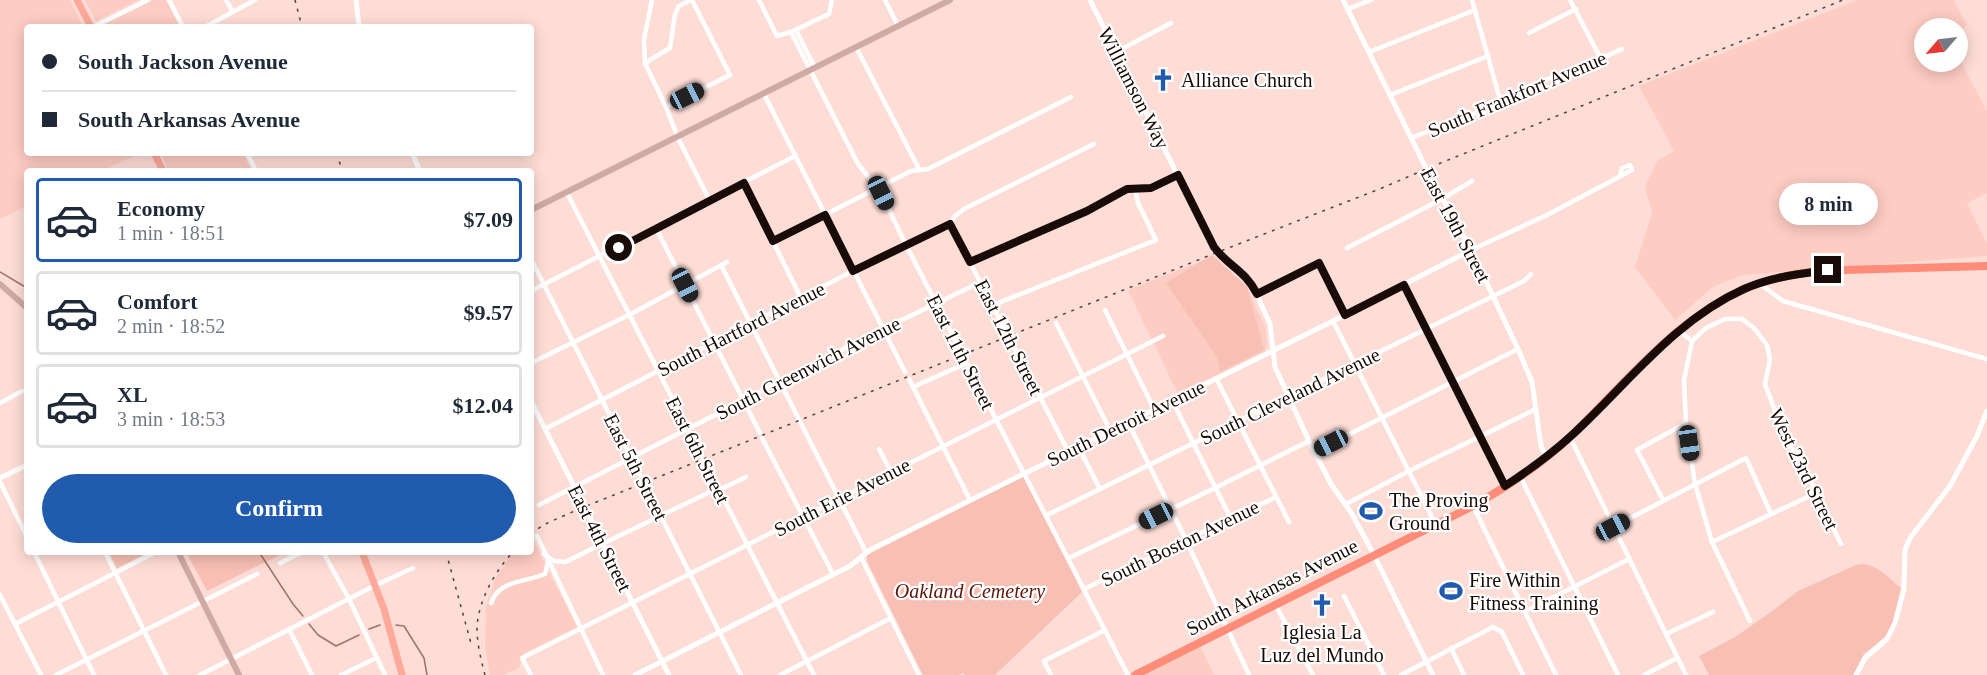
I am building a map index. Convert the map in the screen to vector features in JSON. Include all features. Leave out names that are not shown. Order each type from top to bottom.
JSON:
[{"type":"highway","name":"South Arkansas Avenue","points":[[1135,675],[1227,627],[1436,525],[1505,486],[1546,457],[1570,436],[1679,331],[1699,314],[1723,300],[1759,283],[1787,275],[1828,270],[1987,266]]},
{"type":"main road","points":[[77,0],[90,24]]},
{"type":"main road","points":[[534,209],[950,0]]},
{"type":"main road","points":[[0,284],[24,305]]},
{"type":"main road","points":[[179,555],[239,675]]},
{"type":"main road","points":[[363,555],[376,585],[402,675]]},
{"type":"street","points":[[98,24],[148,0]]},
{"type":"street","points":[[169,0],[181,24]]},
{"type":"street","points":[[226,0],[233,12]]},
{"type":"street","points":[[211,24],[255,0]]},
{"type":"street","points":[[356,0],[359,24]]},
{"type":"street","points":[[652,0],[644,39],[645,63],[678,138],[710,201]]},
{"type":"street","points":[[645,63],[670,48],[675,14],[679,6],[692,0],[730,75],[666,107]]},
{"type":"street","points":[[759,0],[777,36],[794,31],[829,14],[832,0]]},
{"type":"street","points":[[885,0],[898,26]]},
{"type":"street","name":"Williamson Way","points":[[1090,0],[1214,247],[1246,277],[1257,294],[1270,324],[1275,367],[1314,452],[1374,555],[1433,675]]},
{"type":"street","name":"East 19th Street","points":[[1343,0],[1442,199],[1471,250],[1518,349],[1532,382],[1541,446],[1546,457]]},
{"type":"street","points":[[1348,9],[1371,0]]},
{"type":"street","points":[[1472,0],[1501,103]]},
{"type":"street","points":[[1570,0],[1601,59]]},
{"type":"street","points":[[1529,33],[1576,9]]},
{"type":"street","points":[[1369,52],[1475,10]]},
{"type":"street","points":[[1116,52],[1171,23]]},
{"type":"street","name":"East 11th Street","points":[[794,31],[858,164],[878,188],[1128,675]]},
{"type":"street","points":[[856,47],[919,169]]},
{"type":"street","name":"South Frankfort Avenue","points":[[1411,138],[1501,103],[1534,84],[1622,49]]},
{"type":"street","points":[[1390,95],[1488,56]]},
{"type":"street","points":[[764,94],[905,372]]},
{"type":"street","points":[[773,241],[911,171],[928,169],[1071,97]]},
{"type":"street","name":"South Hartford Avenue","points":[[545,429],[853,271],[950,224],[955,216],[964,209],[1094,144]]},
{"type":"street","points":[[534,290],[795,156]]},
{"type":"street","points":[[970,262],[1087,211],[1127,189],[1151,188],[1178,175]]},
{"type":"street","name":"South Detroit Avenue","points":[[635,675],[850,566],[864,555],[970,500],[1333,321],[1471,250],[1547,215],[1620,176]]},
{"type":"street","points":[[1347,248],[1472,181]]},
{"type":"street","points":[[744,183],[801,298]]},
{"type":"street","points":[[993,305],[1156,240],[1138,203],[1135,188]]},
{"type":"street","name":"East 6th Street","points":[[567,193],[814,675]]},
{"type":"street","name":"East 12th Street","points":[[950,224],[1068,452]]},
{"type":"street","points":[[656,228],[833,574]]},
{"type":"street","points":[[534,362],[629,315],[727,262]]},
{"type":"street","points":[[1257,294],[1319,263],[1345,315]]},
{"type":"street","name":"East 5th Street","points":[[534,265],[741,675]]},
{"type":"street","points":[[721,265],[840,499],[891,618],[919,675]]},
{"type":"street","name":"South Cleveland Avenue","points":[[1047,515],[1524,281],[1531,274]]},
{"type":"street","name":"South Greenwich Avenue","points":[[539,505],[883,329],[981,282]]},
{"type":"street","points":[[1759,283],[1783,301],[1987,359]]},
{"type":"street","points":[[1404,285],[1505,486]]},
{"type":"street","points":[[1105,310],[1154,409]]},
{"type":"street","name":"West 23rd Street","points":[[1692,341],[1706,328],[1725,319],[1742,319],[1754,328],[1767,345],[1770,360],[1765,384],[1785,438],[1804,467],[1841,544]]},
{"type":"street","points":[[1333,321],[1436,525]]},
{"type":"street","points":[[1056,322],[1110,430]]},
{"type":"street","points":[[1679,331],[1692,341],[1684,380],[1686,423],[1702,515],[1712,542],[1750,621]]},
{"type":"street","name":"South Erie Avenue","points":[[531,675],[522,658],[1162,336]]},
{"type":"street","points":[[1314,452],[1518,349]]},
{"type":"street","points":[[913,387],[967,363]]},
{"type":"street","points":[[1216,378],[1288,522]]},
{"type":"street","points":[[909,379],[970,500]]},
{"type":"street","points":[[0,403],[22,391]]},
{"type":"street","points":[[1172,400],[1231,519]]},
{"type":"street","name":"East 4th Street","points":[[534,407],[669,675]]},
{"type":"street","points":[[1346,504],[1536,408]]},
{"type":"street","points":[[1856,675],[1865,658],[1887,639],[1895,623],[1904,588],[1905,550],[1910,538],[1950,486],[1977,436],[1987,411]]},
{"type":"street","points":[[1128,422],[1249,675]]},
{"type":"street","points":[[1663,500],[1637,450],[1686,423]]},
{"type":"street","points":[[1570,436],[1686,675]]},
{"type":"street","points":[[1069,558],[1309,441]]},
{"type":"street","points":[[1078,446],[1100,489]]},
{"type":"street","points":[[879,449],[891,472]]},
{"type":"street","points":[[1613,527],[1746,458],[1771,514]]},
{"type":"street","points":[[24,467],[0,480],[24,531]]},
{"type":"street","points":[[1520,476],[1618,675]]},
{"type":"street","points":[[544,554],[554,561],[565,562],[660,515],[746,477]]},
{"type":"street","points":[[1712,542],[1816,493]]},
{"type":"street","name":"South Boston Avenue","points":[[1084,588],[1276,497]]},
{"type":"street","points":[[1473,506],[1556,675]]},
{"type":"street","points":[[537,536],[603,675]]},
{"type":"street","points":[[35,555],[94,675]]},
{"type":"street","points":[[107,555],[166,675]]},
{"type":"street","points":[[15,624],[150,555]]},
{"type":"street","points":[[280,563],[297,555]]},
{"type":"street","points":[[325,555],[349,599],[385,675]]},
{"type":"street","points":[[1524,612],[1629,559]]},
{"type":"street","points":[[491,603],[496,593],[504,588],[520,580],[534,579],[545,574],[548,562]]},
{"type":"street","points":[[200,675],[413,568]]},
{"type":"street","points":[[56,675],[257,574]]},
{"type":"street","points":[[0,595],[40,675]]},
{"type":"street","points":[[1344,596],[1384,675]]},
{"type":"street","points":[[1275,604],[1313,675]]},
{"type":"street","points":[[1666,634],[1713,612]]},
{"type":"street","points":[[780,675],[891,618]]},
{"type":"street","points":[[1401,675],[1493,627],[1503,632],[1523,675]]},
{"type":"street","points":[[289,629],[312,675]]},
{"type":"street","points":[[1051,675],[1044,661],[1105,630]]},
{"type":"street","points":[[1451,648],[1464,675]]},
{"type":"street","points":[[342,675],[376,658]]},
{"type":"street","points":[[1644,675],[1677,658]]},
{"type":"shaded area","points":[[0,0],[70,0],[82,24],[24,24],[24,156],[134,156],[108,168],[24,168],[24,207],[0,219]]},
{"type":"shaded area","points":[[85,0],[139,0],[96,21]]},
{"type":"shaded area","points":[[153,0],[166,0],[178,24],[105,24]]},
{"type":"shaded area","points":[[1857,0],[1954,0],[1963,18],[1914,18],[1914,72],[1966,72],[1987,112],[1987,193],[1967,203],[1987,244],[1987,256],[1743,275],[1714,286],[1675,320],[1635,267],[1652,213],[1645,186],[1657,161],[1674,151],[1639,86]]},
{"type":"shaded area","points":[[162,156],[244,156],[250,168],[168,168]]},
{"type":"shaded area","points":[[1212,257],[1246,285],[1265,327],[1267,344],[1265,351],[1178,394],[1128,290]]},
{"type":"shaded area","points":[[534,542],[577,627],[523,654],[519,668],[503,675],[490,675],[485,646],[486,607],[496,577],[512,555],[534,555]]},
{"type":"shaded area","points":[[1200,646],[1214,675],[1141,675]]},
{"type":"green space","points":[[1212,255],[1247,287],[1264,350],[1220,372],[1217,357],[1166,283]]},
{"type":"green space","name":"Oakland Cemetery","points":[[1023,475],[1051,524],[1082,592],[995,675],[965,675],[964,673],[923,675],[867,561],[867,555]]},
{"type":"green space","points":[[110,555],[143,555],[117,568]]},
{"type":"green space","points":[[188,555],[280,555],[207,591]]},
{"type":"green space","points":[[1864,564],[1880,570],[1901,588],[1887,635],[1864,654],[1854,675],[1709,675],[1699,656],[1735,637],[1798,591],[1856,565]]},
{"type":"waterway","points":[[0,272],[24,286]]},
{"type":"waterway","points":[[261,555],[303,616]]},
{"type":"waterway","points":[[309,624],[318,635],[336,646],[359,635]]},
{"type":"waterway","points":[[369,629],[380,625]]},
{"type":"waterway","points":[[396,625],[404,626],[424,658],[427,675]]},
{"type":"railway","points":[[295,0],[301,24]]},
{"type":"railway","points":[[534,532],[543,525],[579,509],[1382,188],[1843,0]]},
{"type":"railway","points":[[338,156],[341,168]]},
{"type":"railway","points":[[447,555],[472,647]]},
{"type":"railway","points":[[485,675],[478,640],[478,618],[489,587],[511,555]]},
{"type":"place","name":"Alliance Church","points":[[1163,80]]},
{"type":"place","name":"The Proving Ground","points":[[1371,511]]},
{"type":"place","name":"Fire Within Fitness Training","points":[[1451,591]]},
{"type":"place","name":"Iglesia La Luz del Mundo","points":[[1322,605]]},
{"type":"route","points":[[619,248],[744,183],[773,241],[825,215],[853,271],[950,224],[970,262],[1087,211],[1127,189],[1151,188],[1178,175],[1214,247],[1241,271],[1251,282],[1257,294],[1319,263],[1345,315],[1404,285],[1505,486],[1546,457],[1570,436],[1699,314],[1759,283],[1787,275],[1828,270]]}]
